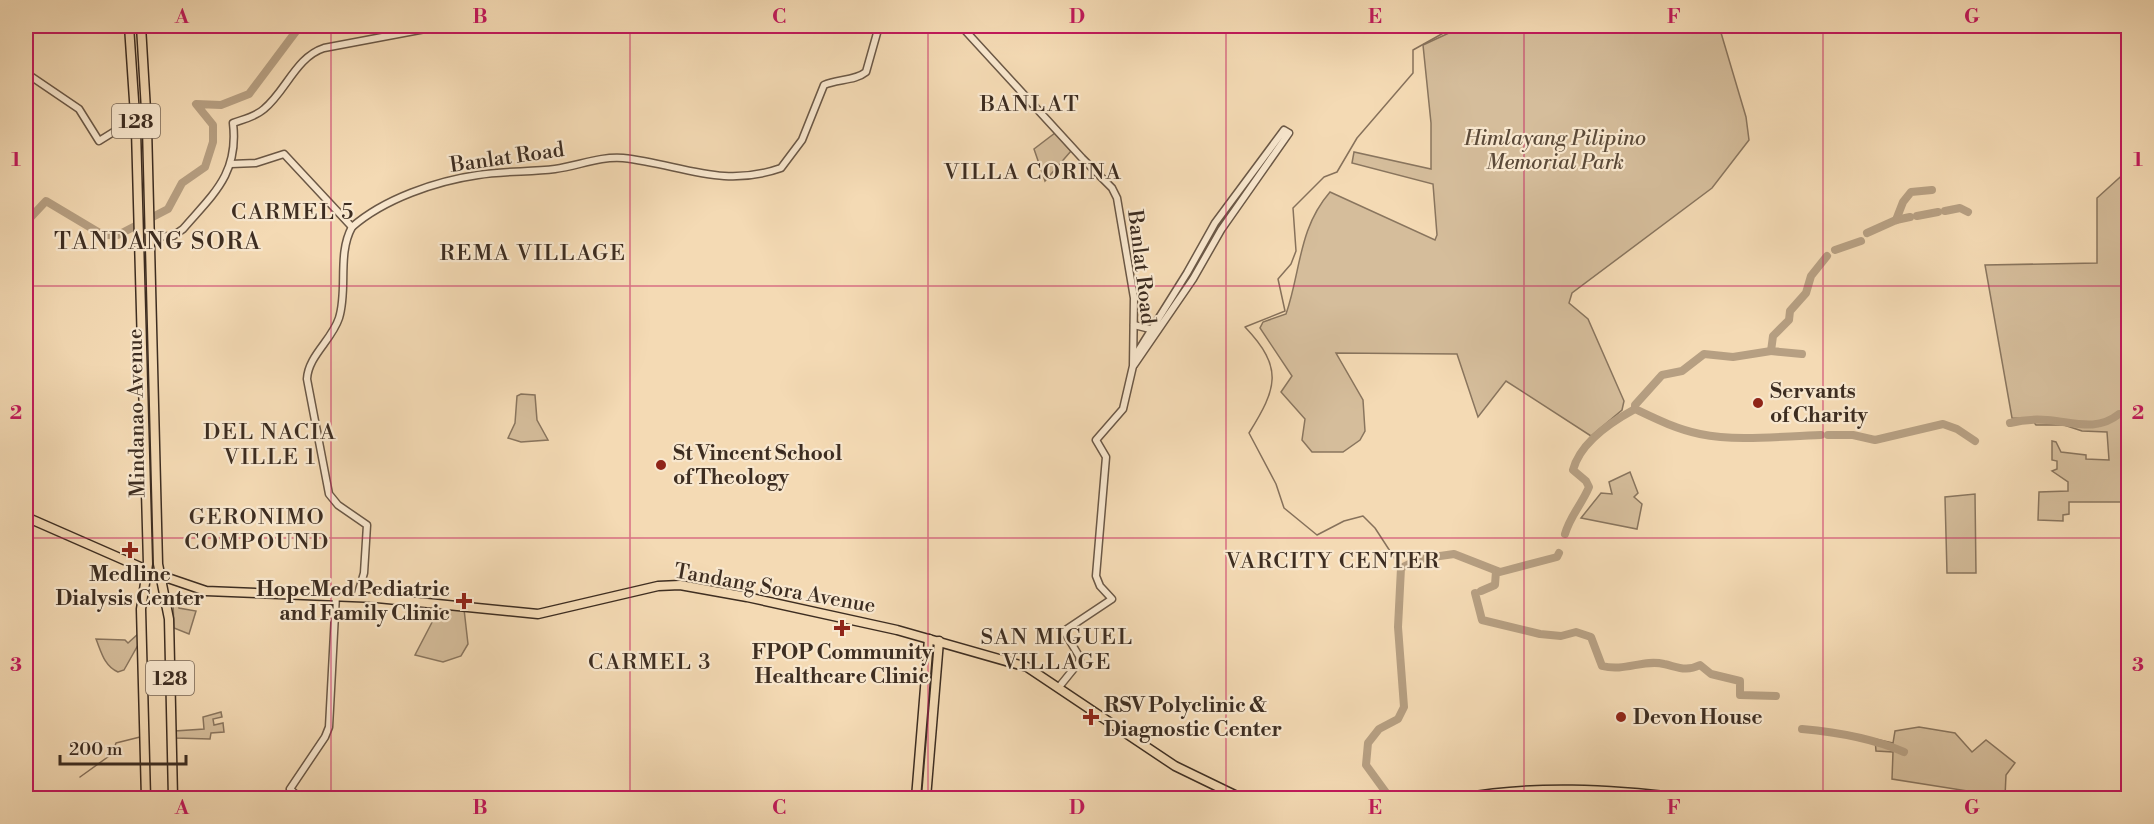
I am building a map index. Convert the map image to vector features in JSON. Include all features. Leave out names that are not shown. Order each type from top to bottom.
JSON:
[{"type":"main road","name":"Mindanao Avenue","points":[[129,26],[136,118],[147,570],[141,609],[146,798]]},
{"type":"main road","name":"Mindanao Avenue","points":[[141,26],[148,150],[159,575],[169,619],[173,798]]},
{"type":"main road","points":[[136,150],[148,150]]},
{"type":"main road","points":[[142,398],[154,398]]},
{"type":"main road","points":[[26,517],[147,570]]},
{"type":"main road","name":"Tandang Sora Avenue","points":[[159,575],[206,591],[336,595],[542,614],[637,589],[680,585],[788,605],[939,641],[1019,664],[1059,687],[1175,766],[1241,798]]},
{"type":"main road","points":[[926,798],[929,639]]},
{"type":"main road","points":[[916,798],[939,641]]},
{"type":"main road","points":[[1462,798],[1557,790],[1683,798]]},
{"type":"street","name":"Banlat Road","points":[[352,227],[411,194],[479,174],[553,169],[602,158],[619,158],[709,176],[733,176],[781,168],[802,140],[824,85],[840,79],[857,77],[866,72],[879,26]]},
{"type":"street","name":"Banlat Road","points":[[960,26],[1114,190],[1133,290],[1134,366]]},
{"type":"street","points":[[149,237],[173,236],[183,229],[225,179],[235,145],[233,123],[252,117],[267,106],[303,62],[318,50],[424,27]]},
{"type":"street","points":[[26,73],[79,109],[99,141],[136,118]]},
{"type":"street","points":[[1059,687],[1078,666],[1080,659],[1064,631],[1112,599],[1100,586],[1096,576],[1106,457],[1096,440],[1123,409],[1134,366],[1193,279],[1221,230],[1248,195],[1287,132],[1215,223],[1170,302],[1150,329],[1134,357]]},
{"type":"street","points":[[231,164],[256,163],[284,154],[352,227],[346,245],[339,319],[309,368],[307,379],[331,497],[367,525],[364,573],[357,597]]},
{"type":"street","points":[[1241,190],[1248,195]]},
{"type":"street","points":[[1134,325],[1150,329]]},
{"type":"street","points":[[300,798],[290,789],[325,737],[329,727],[336,595]]},
{"type":"green space","name":"Himlayang Pilipino Memorial Park","points":[[1464,26],[1719,26],[1746,117],[1749,140],[1712,188],[1572,293],[1569,303],[1588,319],[1624,401],[1622,410],[1591,436],[1506,381],[1478,417],[1457,354],[1336,353],[1363,400],[1365,431],[1360,440],[1343,452],[1312,452],[1302,440],[1305,419],[1281,392],[1292,376],[1260,328],[1263,322],[1286,314],[1306,236],[1320,206],[1330,192],[1435,240],[1437,235],[1433,184],[1352,163],[1354,152],[1431,169],[1431,123],[1423,45]]},
{"type":"green space","points":[[1055,133],[1071,151],[1045,181],[1034,149]]},
{"type":"green space","points":[[2128,170],[2128,502],[2069,502],[2069,514],[2063,515],[2063,521],[2038,520],[2039,492],[2068,491],[2068,482],[2052,471],[2057,469],[2057,461],[2052,460],[2052,441],[2056,442],[2061,452],[2086,455],[2086,459],[2109,460],[2107,432],[2082,431],[2064,425],[2036,425],[2031,419],[2012,418],[1985,265],[2097,263],[2097,198]]},
{"type":"green space","points":[[535,395],[537,420],[548,440],[521,442],[508,438],[515,423],[517,396]]},
{"type":"green space","points":[[1630,472],[1638,493],[1634,497],[1642,504],[1637,529],[1581,518],[1601,493],[1612,494],[1609,482]]},
{"type":"green space","points":[[1975,494],[1976,573],[1947,573],[1945,497]]},
{"type":"green space","points":[[179,601],[179,608],[196,611],[189,634],[174,628],[173,602]]},
{"type":"green space","points":[[440,607],[464,609],[468,644],[461,656],[443,662],[415,655]]},
{"type":"green space","points":[[138,634],[138,645],[124,670],[118,672],[109,666],[96,639],[125,640],[128,643]]},
{"type":"green space","points":[[221,712],[222,717],[213,719],[214,725],[223,723],[224,732],[211,733],[210,739],[175,738],[175,731],[204,729],[203,717]]},
{"type":"green space","points":[[1919,727],[1955,733],[1972,752],[1986,740],[2015,763],[2006,775],[2005,797],[1892,779],[1893,752],[1876,751],[1875,739],[1893,743],[1895,731]]},
{"type":"waterway","points":[[26,217],[31,217],[46,201],[103,235],[118,235],[168,209],[182,183],[205,167],[213,142],[213,125],[196,104],[221,105],[249,94],[297,30],[294,26]]},
{"type":"waterway","points":[[1401,568],[1375,528],[1363,516],[1344,521],[1317,535],[1284,508],[1276,484],[1249,433],[1266,403],[1272,378],[1271,367],[1266,355],[1258,341],[1245,327],[1285,311],[1278,279],[1291,264],[1296,251],[1293,208],[1324,177],[1337,172],[1357,138],[1413,73],[1413,50],[1456,26]]},
{"type":"waterway","points":[[1896,220],[1903,202],[1911,192],[1932,190]]},
{"type":"waterway","points":[[1945,211],[1960,208],[1968,212]]},
{"type":"waterway","points":[[1917,216],[1938,212]]},
{"type":"waterway","points":[[1867,233],[1896,220],[1910,217]]},
{"type":"waterway","points":[[1835,250],[1861,241]]},
{"type":"waterway","points":[[1802,354],[1771,351],[1773,336],[1789,320],[1790,311],[1806,293],[1811,276],[1827,256]]},
{"type":"waterway","points":[[1565,534],[1589,487],[1586,481],[1573,470],[1582,451],[1598,434],[1635,409],[1635,405],[1662,375],[1682,371],[1704,354],[1733,357],[1771,351]]},
{"type":"waterway","points":[[1635,409],[1666,423],[1700,434],[1745,438],[1821,435]]},
{"type":"waterway","points":[[2010,423],[2024,420],[2047,420],[2093,424],[2111,420],[2119,414],[2128,415]]},
{"type":"waterway","points":[[1828,435],[1853,435],[1875,440],[1943,424],[1957,429],[1975,441]]},
{"type":"waterway","points":[[1390,798],[1366,765],[1368,743],[1379,729],[1398,719],[1404,707],[1398,627],[1401,568],[1419,559],[1454,554],[1500,572],[1557,557],[1559,553]]},
{"type":"waterway","points":[[1481,591],[1495,585],[1496,571]]},
{"type":"waterway","points":[[1475,593],[1482,620],[1540,634],[1561,636],[1576,632],[1591,637],[1602,666],[1618,668],[1656,663],[1686,669],[1700,665],[1711,674],[1740,681],[1740,695],[1776,696]]},
{"type":"waterway","points":[[1802,729],[1854,736],[1904,752]]},
{"type":"waterway","points":[[80,777],[112,754],[116,743],[140,737]]},
{"type":"place","name":"Servants of Charity","points":[[1758,403]]},
{"type":"place","name":"St Vincent School of Theology","points":[[661,465]]},
{"type":"place","name":"Medline Dialysis Center","points":[[130,550]]},
{"type":"place","name":"HopeMed Pediatric and Family Clinic","points":[[464,601]]},
{"type":"place","name":"FPOP Community Healthcare Clinic","points":[[842,628]]},
{"type":"place","name":"RSV Polyclinic & Diagnostic Center","points":[[1091,717]]},
{"type":"place","name":"Devon House","points":[[1621,717]]},
{"type":"district","name":"BANLAT","points":[[1030,103]]},
{"type":"district","name":"VILLA CORINA","points":[[1033,171]]},
{"type":"district","name":"CARMEL 5","points":[[293,211]]},
{"type":"district","name":"TANDANG SORA","points":[[158,241]]},
{"type":"district","name":"REMA VILLAGE","points":[[533,252]]},
{"type":"district","name":"DEL NACIA VILLE 1","points":[[270,444]]},
{"type":"district","name":"GERONIMO COMPOUND","points":[[257,528]]},
{"type":"district","name":"VARCITY CENTER","points":[[1333,560]]},
{"type":"district","name":"SAN MIGUEL VILLAGE","points":[[1057,648]]},
{"type":"district","name":"CARMEL 3","points":[[650,661]]}]
